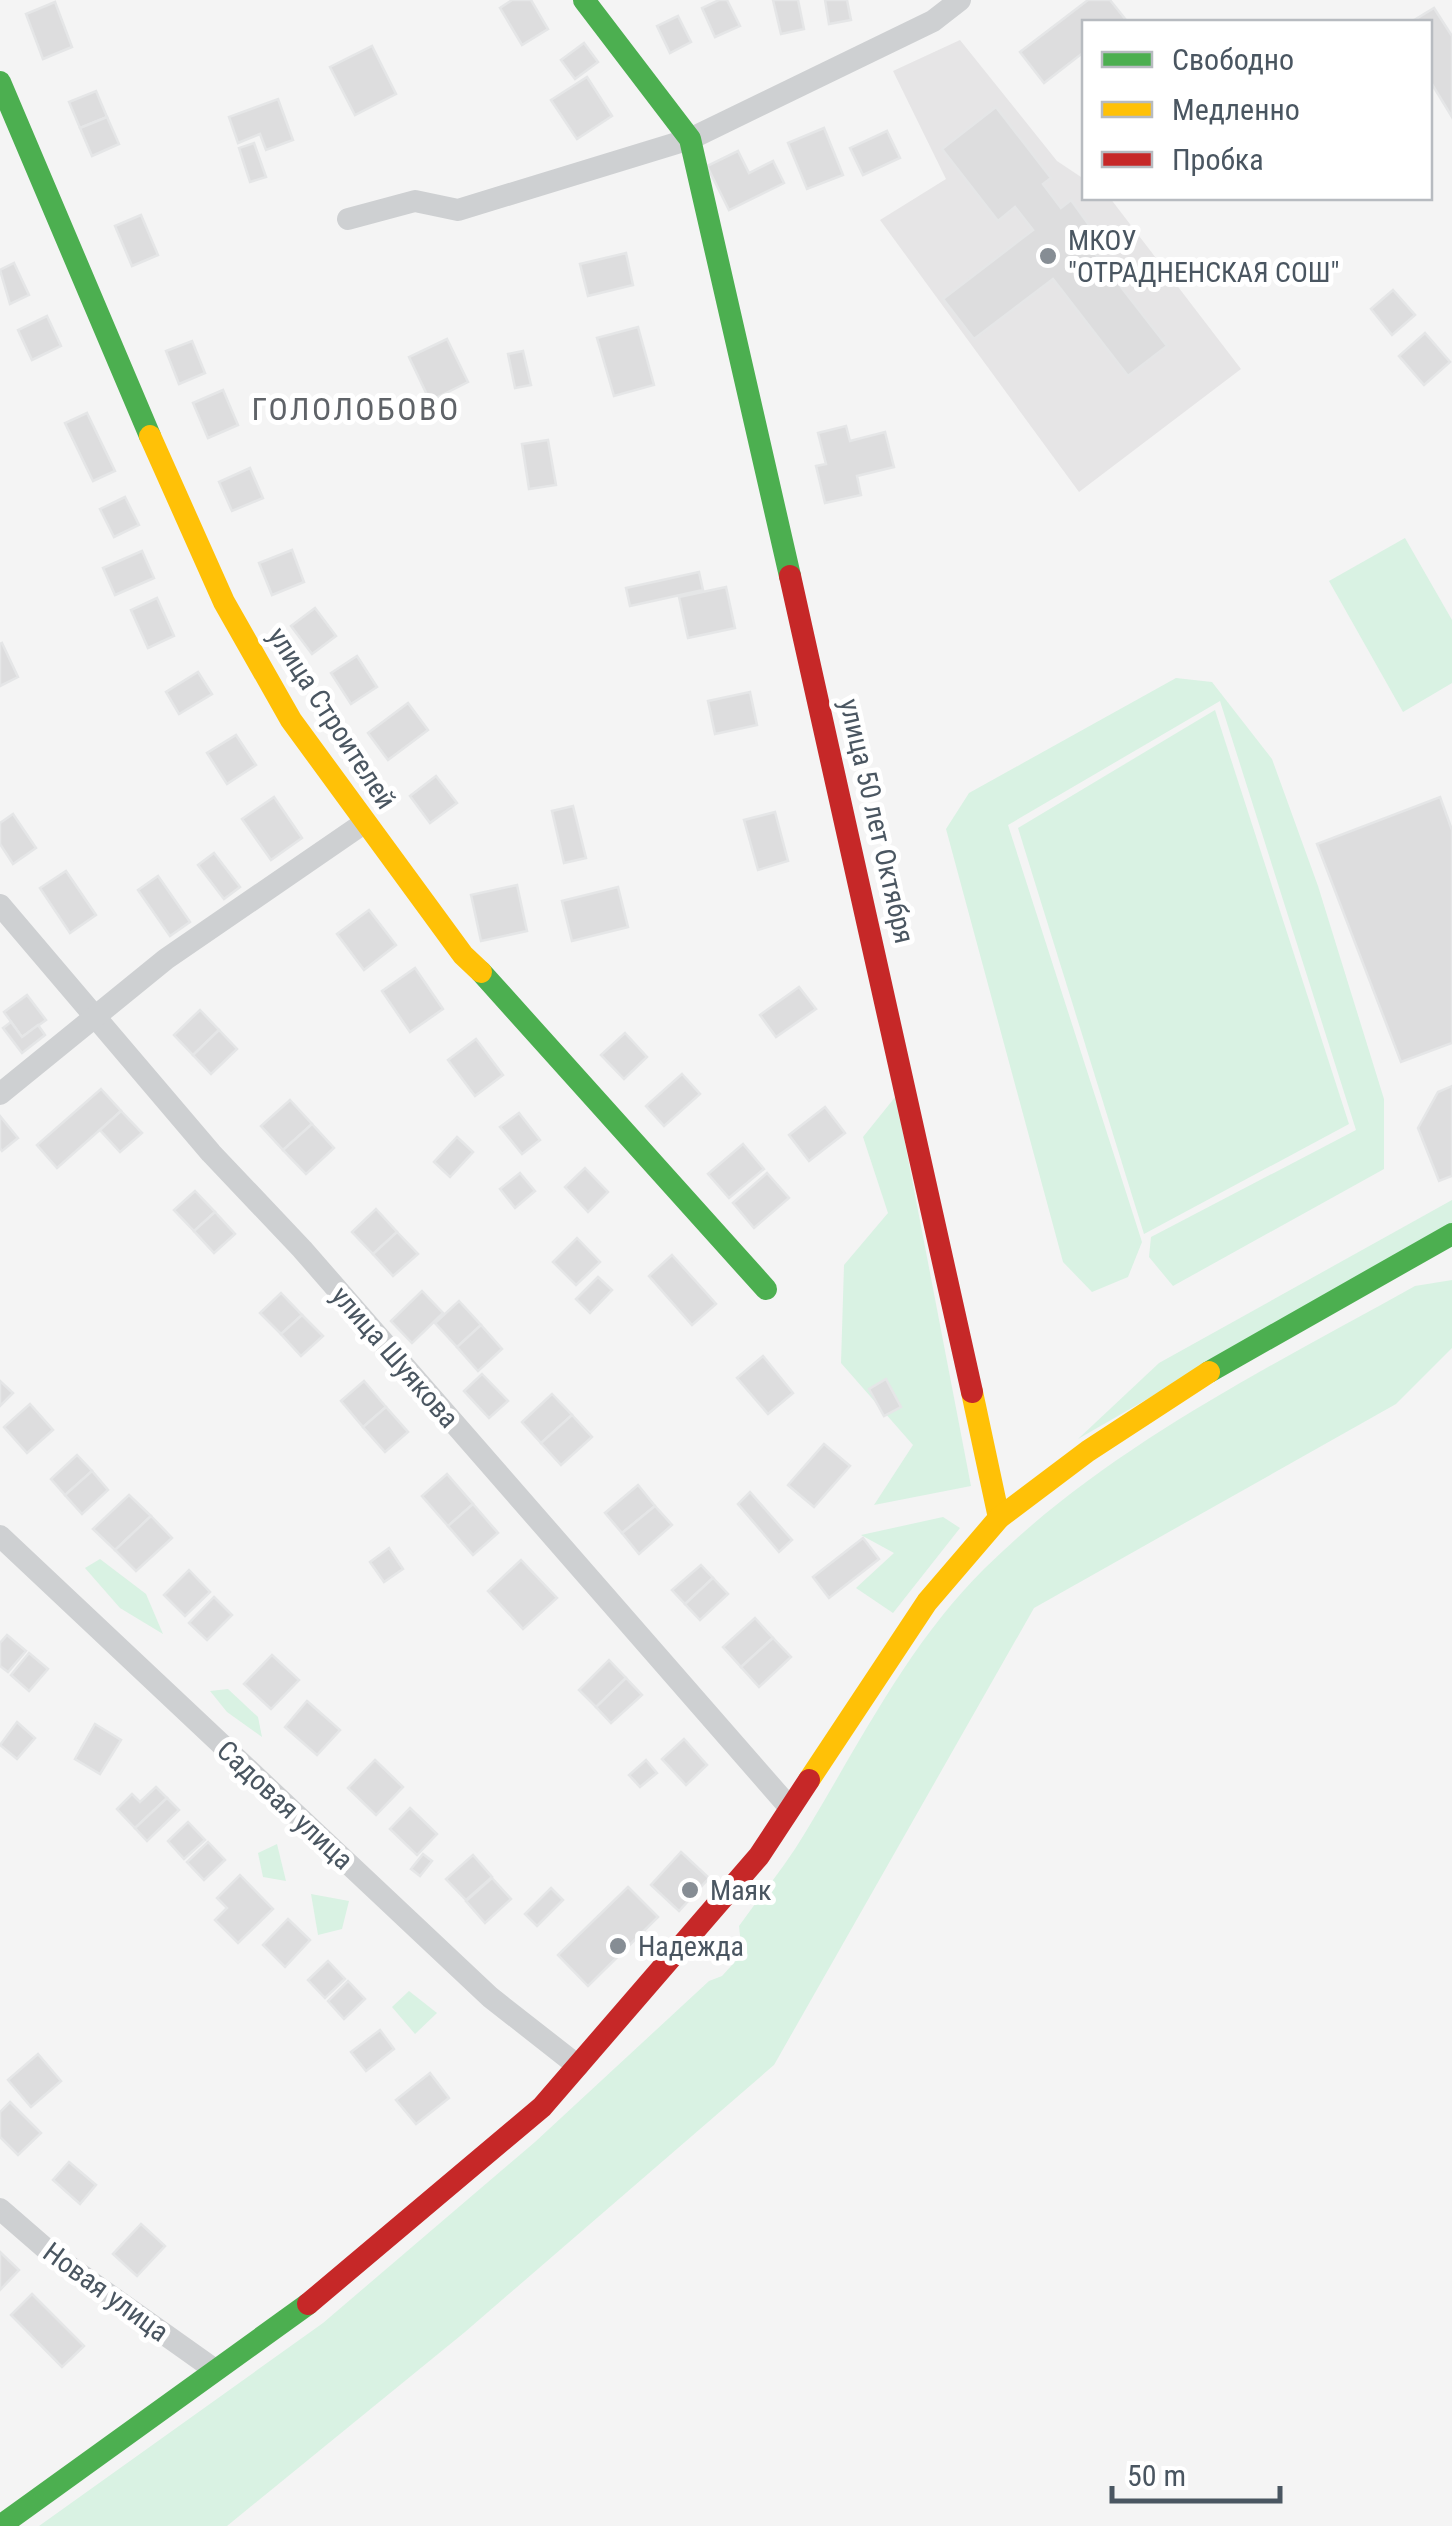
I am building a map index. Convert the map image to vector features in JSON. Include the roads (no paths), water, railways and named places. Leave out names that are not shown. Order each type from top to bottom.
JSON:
[{"type":"street","name":"улица 50 лет Октября","points":[[584,0],[690,140],[864,898],[998,1518]]},
{"type":"street","points":[[348,219],[415,201],[458,210],[690,140],[933,21],[960,0]]},
{"type":"street","name":"улица Строителей","points":[[0,82],[102,330],[224,602],[291,720],[463,956],[505,996],[766,1290]]},
{"type":"street","points":[[0,1094],[166,960],[364,823]]},
{"type":"street","name":"улица Шуякова","points":[[0,906],[790,1808]]},
{"type":"street","points":[[0,2526],[302,2309],[542,2107],[759,1856],[926,1602],[998,1518],[1088,1452],[1220,1366],[1452,1234]]},
{"type":"street","name":"Садовая улица","points":[[0,1536],[490,1997],[578,2066]]},
{"type":"street","name":"Новая улица","points":[[0,2209],[53,2255],[215,2370]]},
{"type":"place","name":"МКОУ \"ОТРАДНЕНСКАЯ СОШ\"","points":[[1048,256]]},
{"type":"place","name":"Маяк","points":[[690,1890]]},
{"type":"place","name":"Надежда","points":[[618,1946]]},
{"type":"district","name":"ГОЛОЛОБОВО","points":[[356,409]]}]
